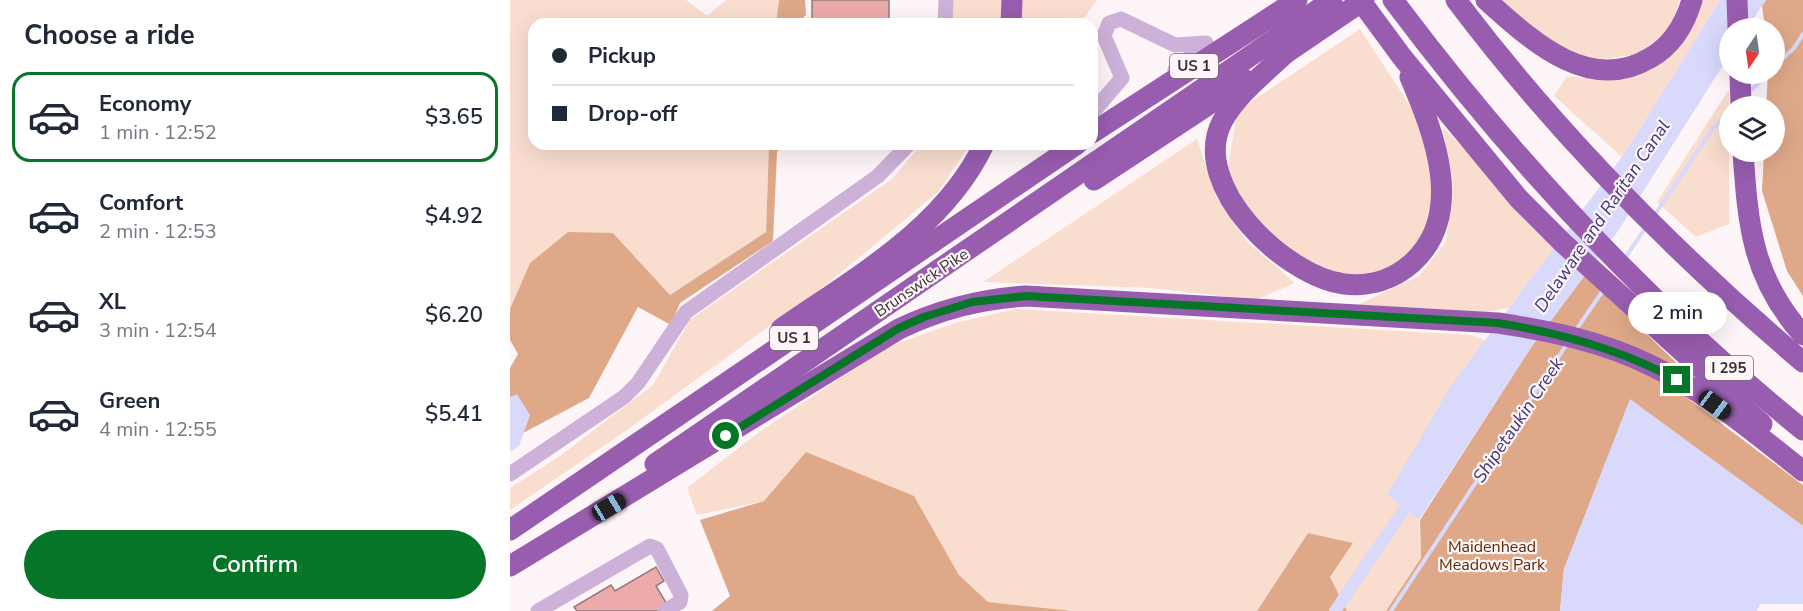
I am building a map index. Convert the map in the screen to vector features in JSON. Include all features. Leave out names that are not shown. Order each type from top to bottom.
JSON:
[{"type":"highway","points":[[1011,18],[1012,0]]},
{"type":"highway","name":"US 1","points":[[1098,130],[1297,0]]},
{"type":"highway","name":"Brunswick Pike","points":[[510,565],[1332,0]]},
{"type":"highway","points":[[1013,220],[1059,200],[1113,169],[1362,0],[1398,52],[1519,199],[1646,319],[1803,460]]},
{"type":"highway","name":"I 295","points":[[1393,0],[1467,96],[1539,179],[1713,355],[1803,430]]},
{"type":"highway","points":[[1486,0],[1555,55],[1577,65],[1609,71],[1641,63],[1663,49],[1680,29],[1692,0]]},
{"type":"highway","points":[[1463,8],[1568,135],[1689,259],[1803,362]]},
{"type":"highway","points":[[1287,52],[1238,99],[1222,122],[1217,138],[1217,170],[1229,200],[1263,237],[1311,273],[1344,284],[1376,282],[1402,271],[1425,248],[1439,216],[1442,197],[1436,149],[1398,52]]},
{"type":"highway","points":[[510,525],[680,400],[897,248],[945,203],[962,183],[981,150]]},
{"type":"highway","name":"Brunswick Pike","points":[[510,530],[1068,150]]},
{"type":"highway","points":[[1744,162],[1752,243],[1767,284],[1803,335]]},
{"type":"highway","points":[[510,565],[899,328],[954,306],[1026,296],[1498,323],[1534,328],[1628,355],[1677,380],[1803,471]]},
{"type":"lane","points":[[945,18],[946,0]]},
{"type":"lane","points":[[1098,106],[1122,78],[1104,36],[1109,24],[1121,19],[1175,45],[1206,44],[1133,105]]},
{"type":"lane","points":[[510,474],[624,397],[639,383],[686,312],[878,176],[903,150]]},
{"type":"lane","points":[[1050,163],[1061,150]]},
{"type":"lane","points":[[538,611],[650,546],[657,549],[681,595],[680,602],[666,611]]},
{"type":"shaded area","points":[[510,0],[686,0],[707,16],[726,0],[779,0],[777,18],[528,18],[528,150],[769,150],[766,232],[670,295],[613,233],[530,263],[510,309]]},
{"type":"shaded area","points":[[953,0],[1097,0],[1084,18],[952,18]]},
{"type":"shaded area","points":[[1499,0],[1679,0],[1674,25],[1638,54],[1592,61],[1546,44]]},
{"type":"shaded area","points":[[1698,0],[1720,0],[1622,157],[1554,96],[1567,76],[1607,80],[1644,73],[1675,51]]},
{"type":"shaded area","points":[[1360,29],[1416,115],[1436,185],[1421,239],[1386,274],[1344,280],[1312,265],[1252,217],[1227,173],[1237,111]]},
{"type":"shaded area","points":[[1719,105],[1719,162],[1729,162],[1729,224],[1696,237],[1657,202]]},
{"type":"shaded area","points":[[1443,127],[1556,246],[1509,308],[1486,312],[1357,305],[1419,276],[1446,242],[1452,192]]},
{"type":"shaded area","points":[[1197,139],[1216,197],[1246,241],[1295,283],[1256,300],[1152,288],[983,282]]},
{"type":"shaded area","points":[[917,150],[966,150],[938,192],[827,284],[627,430],[510,510],[510,488],[560,456],[653,385],[690,320],[892,179]]},
{"type":"shaded area","points":[[1016,309],[1470,335],[1487,341],[1387,495],[1419,520],[1421,558],[1386,611],[1347,611],[1330,577],[1353,543],[1308,533],[1257,611],[1073,611],[988,602],[959,575],[914,496],[764,501],[697,515],[687,488],[759,432],[887,347],[955,323]]},
{"type":"green space","points":[[779,0],[805,0],[806,15],[803,18],[777,18]]},
{"type":"green space","points":[[1766,0],[1803,0],[1803,296],[1787,271],[1762,191],[1763,162],[1785,162],[1785,96],[1767,96],[1767,84],[1785,84],[1785,18],[1764,18],[1762,6]]},
{"type":"green space","points":[[769,150],[779,150],[777,152],[773,241],[680,303],[671,325],[638,307],[589,398],[510,440],[510,368],[518,354],[510,340],[510,309],[530,263],[568,232],[613,233],[670,295],[766,232]]},
{"type":"green space","name":"Maidenhead Meadows Park","points":[[1585,275],[1688,374],[1678,391],[1803,485],[1803,526],[1630,400],[1564,569],[1560,611],[1386,611],[1421,558],[1420,520],[1532,346]]},
{"type":"green space","points":[[806,452],[914,496],[959,575],[988,602],[1073,611],[712,611],[730,596],[700,520],[764,501]]},
{"type":"green space","points":[[1308,533],[1353,543],[1330,577],[1347,611],[1257,611]]},
{"type":"water","points":[[1720,0],[1766,0],[1754,18],[1719,18],[1719,72],[1618,231],[1532,346],[1419,520],[1387,495],[1450,387],[1622,157]]},
{"type":"water","points":[[517,394],[530,415],[519,446],[510,452],[510,397]]},
{"type":"water","points":[[1630,399],[1803,526],[1803,604],[1760,604],[1757,611],[1560,611],[1564,569]]},
{"type":"building","points":[[812,0],[889,0],[889,18],[812,18]]},
{"type":"building","points":[[656,567],[664,581],[656,586],[668,606],[658,611],[577,611],[574,607],[611,585],[615,591]]},
{"type":"waterway","name":"Shipetaukin Creek","points":[[1785,57],[1803,34]]},
{"type":"waterway","name":"Shipetaukin Creek","points":[[1748,93],[1757,84]]},
{"type":"waterway","name":"Shipetaukin Creek","points":[[1654,216],[1719,122]]},
{"type":"waterway","name":"Shipetaukin Creek","points":[[1625,258],[1646,227]]},
{"type":"waterway","name":"Shipetaukin Creek","points":[[1576,330],[1604,289]]},
{"type":"waterway","name":"Shipetaukin Creek","points":[[1391,611],[1567,344]]},
{"type":"waterway","name":"Delaware and Raritan Canal","points":[[1335,611],[1413,496]]},
{"type":"route","points":[[726,436],[899,328],[945,309],[972,302],[1026,296],[1498,323],[1546,331],[1605,347],[1653,366],[1677,380]]}]
